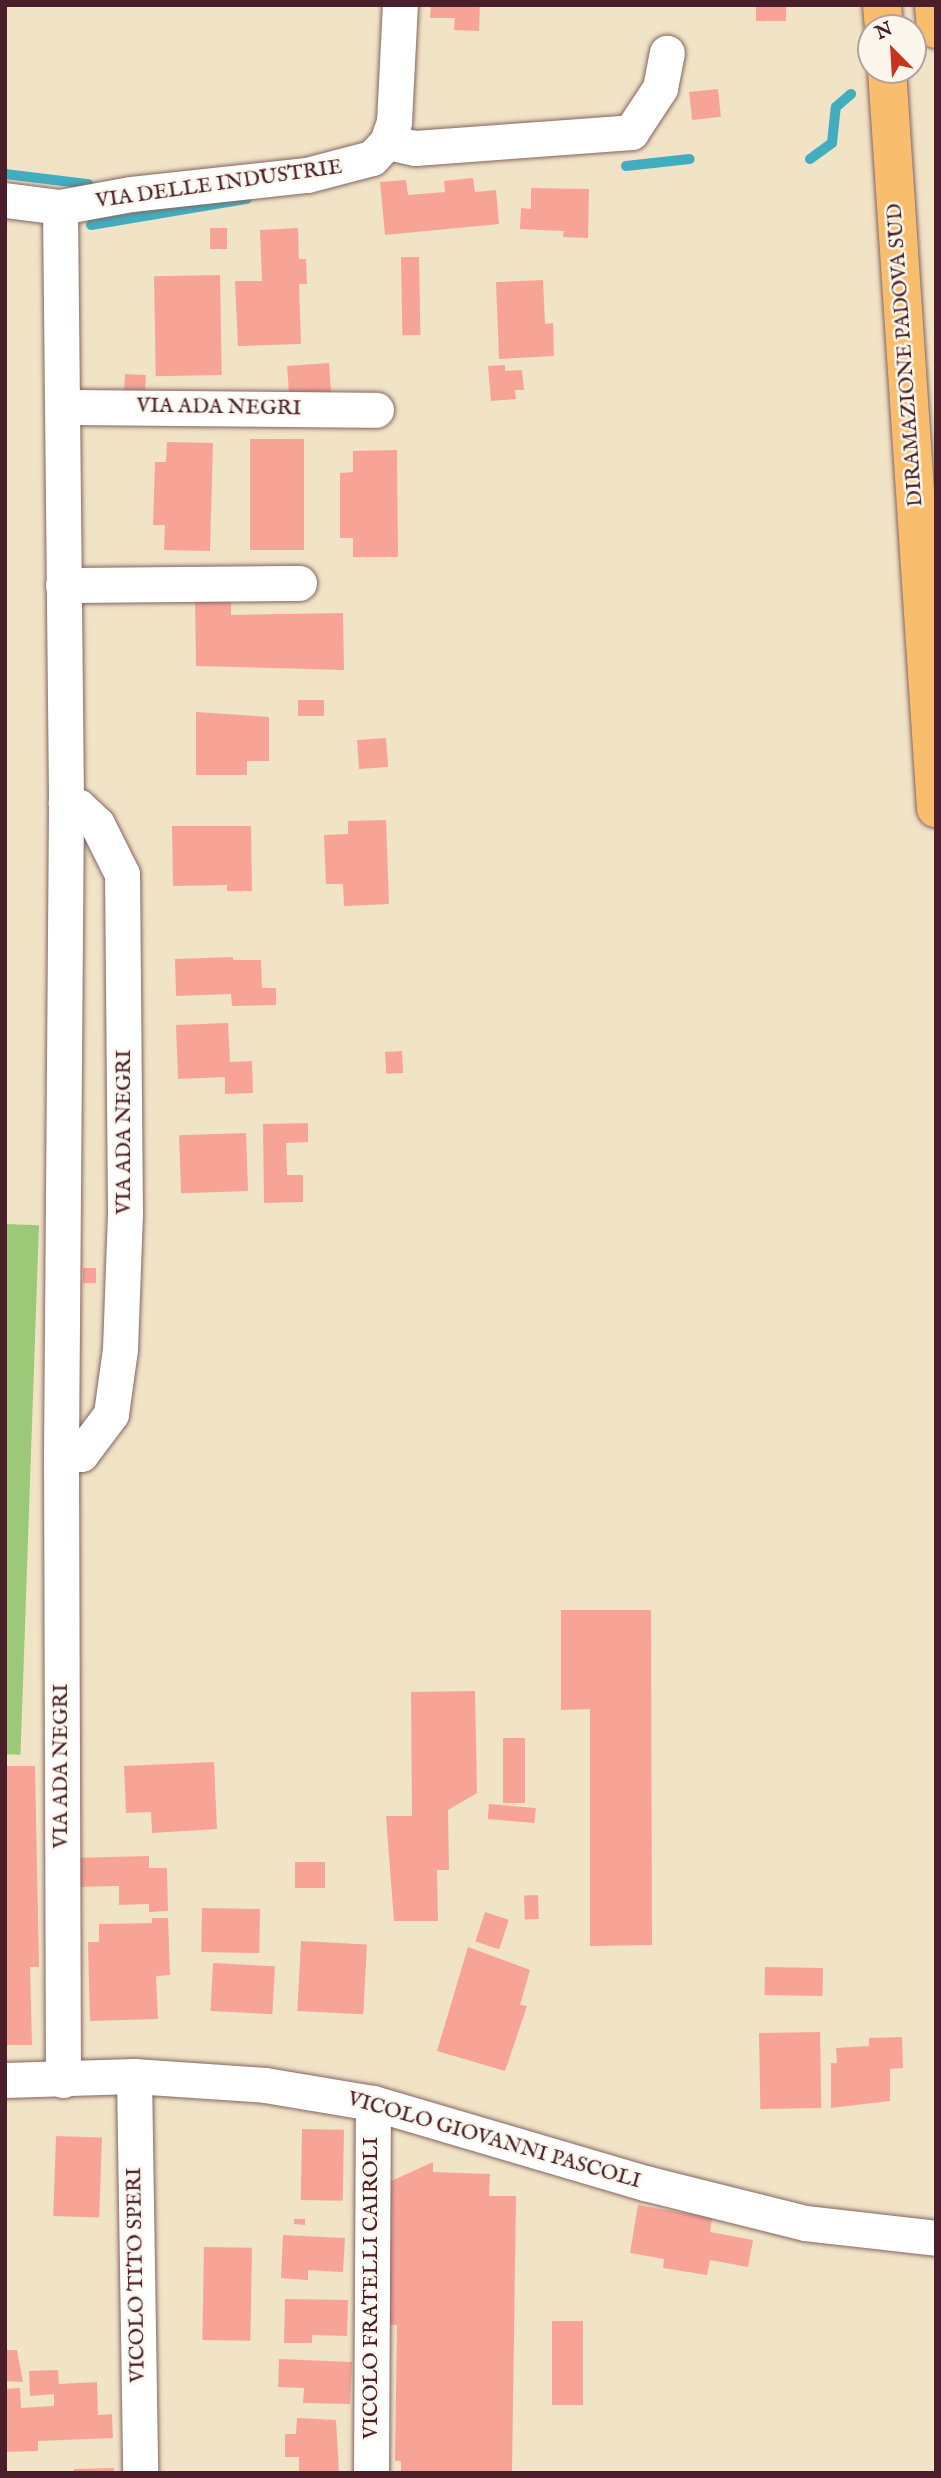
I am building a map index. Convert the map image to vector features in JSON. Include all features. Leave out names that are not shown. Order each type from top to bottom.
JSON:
[{"type":"highway","points":[[934,5],[936,30]]},
{"type":"highway","name":"DIRAMAZIONE PADOVA SUD","points":[[888,84],[936,808]]},
{"type":"street","points":[[400,5],[394,122],[387,142],[415,148],[631,132],[660,88],[667,53]]},
{"type":"street","name":"VIA DELLE INDUSTRIE","points":[[5,200],[60,207],[352,167],[372,158],[387,142]]},
{"type":"street","name":"VIA ADA NEGRI","points":[[60,207],[66,803],[61,1452],[63,2080]]},
{"type":"street","name":"VIA ADA NEGRI","points":[[62,407],[376,410]]},
{"type":"street","points":[[63,585],[299,583]]},
{"type":"street","name":"VIA ADA NEGRI","points":[[61,1452],[81,1454],[111,1413],[120,1349],[125,1214],[122,874],[97,824],[79,807],[66,803]]},
{"type":"street","name":"VICOLO GIOVANNI PASCOLI","points":[[5,2080],[134,2076],[265,2085],[373,2103],[645,2183],[805,2223],[936,2238]]},
{"type":"street","name":"VICOLO TITO SPERI","points":[[134,2076],[140,2473]]},
{"type":"street","name":"VICOLO FRATELLI CAIROLI","points":[[370,2473],[373,2103]]},
{"type":"green space","points":[[5,1224],[39,1225],[20,1755],[5,1754]]},
{"type":"building","points":[[431,5],[480,5],[479,31],[454,30],[455,18],[430,18]]},
{"type":"building","points":[[756,5],[786,5],[786,21],[756,21]]},
{"type":"building","points":[[718,89],[721,117],[692,120],[689,92]]},
{"type":"building","points":[[473,178],[475,192],[496,190],[499,224],[385,235],[380,182],[406,180],[408,195],[445,192],[444,181]]},
{"type":"building","points":[[531,188],[589,189],[588,238],[563,237],[564,231],[520,229],[521,208],[531,209]]},
{"type":"building","points":[[210,228],[227,228],[227,249],[210,249]]},
{"type":"building","points":[[298,228],[299,259],[306,259],[307,284],[299,284],[301,344],[238,346],[235,281],[262,281],[260,230]]},
{"type":"building","points":[[401,257],[419,257],[420,335],[402,335]]},
{"type":"building","points":[[220,275],[222,375],[156,376],[154,276]]},
{"type":"building","points":[[543,280],[545,324],[553,323],[554,356],[499,359],[496,282]]},
{"type":"building","points":[[329,363],[331,394],[289,397],[287,366]]},
{"type":"building","points":[[505,365],[505,371],[522,370],[524,390],[515,390],[516,399],[491,401],[488,366]]},
{"type":"building","points":[[125,374],[146,375],[145,396],[124,395]]},
{"type":"building","points":[[250,439],[304,439],[304,550],[250,550]]},
{"type":"building","points":[[167,442],[213,443],[210,551],[164,550],[165,525],[153,525],[155,462],[166,462]]},
{"type":"building","points":[[397,450],[398,557],[353,557],[353,538],[340,538],[340,473],[353,472],[353,451]]},
{"type":"building","points":[[195,597],[231,597],[231,615],[343,613],[344,670],[196,666]]},
{"type":"building","points":[[298,700],[324,700],[324,716],[298,716]]},
{"type":"building","points":[[196,712],[269,717],[269,761],[247,761],[247,775],[196,775]]},
{"type":"building","points":[[386,738],[388,767],[359,769],[357,740]]},
{"type":"building","points":[[386,820],[389,904],[344,906],[343,884],[326,884],[324,835],[348,834],[348,821]]},
{"type":"building","points":[[172,826],[251,826],[252,891],[227,891],[227,885],[173,886]]},
{"type":"building","points":[[233,957],[233,960],[261,960],[262,988],[276,988],[276,1005],[232,1006],[231,994],[176,996],[175,959]]},
{"type":"building","points":[[228,1023],[230,1062],[252,1061],[253,1093],[225,1094],[225,1077],[178,1079],[176,1025]]},
{"type":"building","points":[[402,1051],[403,1073],[386,1074],[385,1052]]},
{"type":"building","points":[[308,1123],[308,1142],[286,1143],[287,1175],[303,1175],[303,1202],[264,1203],[263,1124]]},
{"type":"building","points":[[246,1133],[248,1191],[181,1193],[179,1135]]},
{"type":"building","points":[[83,1268],[96,1268],[96,1283],[83,1283]]},
{"type":"building","points":[[561,1610],[651,1610],[652,1945],[590,1946],[590,1709],[561,1710]]},
{"type":"building","points":[[475,1691],[477,1793],[448,1810],[449,1870],[437,1870],[438,1921],[394,1921],[386,1816],[412,1816],[411,1692]]},
{"type":"building","points":[[503,1738],[525,1738],[525,1803],[503,1803]]},
{"type":"building","points":[[214,1762],[217,1829],[152,1833],[151,1812],[126,1813],[124,1766]]},
{"type":"building","points":[[5,1766],[35,1766],[39,1967],[30,1967],[32,2045],[5,2045]]},
{"type":"building","points":[[489,1804],[536,1808],[535,1823],[488,1819]]},
{"type":"building","points":[[149,1856],[149,1868],[167,1868],[168,1911],[149,1912],[149,1904],[119,1905],[119,1886],[72,1887],[71,1858]]},
{"type":"building","points":[[295,1862],[325,1862],[325,1888],[295,1888]]},
{"type":"building","points":[[524,1895],[538,1895],[539,1919],[525,1919]]},
{"type":"building","points":[[202,1908],[260,1909],[259,1953],[201,1952]]},
{"type":"building","points":[[485,1912],[509,1920],[499,1949],[475,1941]]},
{"type":"building","points":[[152,1918],[168,1918],[170,1975],[156,1976],[158,2019],[90,2021],[88,1942],[99,1942],[99,1924],[152,1923]]},
{"type":"building","points":[[301,1941],[367,1944],[363,2014],[297,2011]]},
{"type":"building","points":[[468,1947],[530,1970],[520,2005],[527,2006],[505,2071],[437,2051]]},
{"type":"building","points":[[213,1963],[275,1966],[272,2014],[210,2011]]},
{"type":"building","points":[[765,1967],[823,1968],[823,1996],[765,1995]]},
{"type":"building","points":[[820,2032],[821,2108],[760,2109],[759,2033]]},
{"type":"building","points":[[902,2037],[903,2068],[890,2069],[890,2101],[831,2108],[831,2063],[837,2063],[836,2048],[869,2046],[869,2038]]},
{"type":"building","points":[[302,2129],[344,2130],[343,2201],[301,2200]]},
{"type":"building","points":[[56,2136],[102,2138],[99,2218],[53,2216]]},
{"type":"building","points":[[433,2162],[433,2172],[490,2174],[489,2196],[516,2196],[512,2473],[401,2473],[401,2461],[395,2461],[397,2325],[386,2325],[389,2182]]},
{"type":"building","points":[[638,2205],[712,2218],[710,2232],[753,2240],[748,2267],[710,2260],[707,2275],[663,2268],[664,2259],[630,2253]]},
{"type":"building","points":[[294,2219],[305,2219],[305,2225],[294,2224]]},
{"type":"building","points":[[283,2235],[345,2238],[343,2272],[308,2270],[308,2280],[281,2278]]},
{"type":"building","points":[[204,2247],[252,2248],[250,2341],[202,2340]]},
{"type":"building","points":[[285,2299],[348,2300],[347,2336],[312,2335],[312,2343],[284,2343]]},
{"type":"building","points":[[552,2321],[583,2321],[583,2405],[552,2405]]},
{"type":"building","points":[[5,2350],[17,2350],[23,2382],[5,2381]]},
{"type":"building","points":[[279,2359],[352,2362],[350,2404],[303,2403],[304,2388],[278,2387]]},
{"type":"building","points":[[58,2370],[59,2384],[97,2382],[98,2415],[112,2414],[113,2438],[38,2441],[38,2451],[5,2452],[5,2389],[20,2388],[21,2408],[54,2406],[54,2394],[30,2396],[29,2371]]},
{"type":"building","points":[[297,2418],[336,2420],[339,2473],[299,2473],[299,2457],[285,2457],[285,2434],[296,2434]]},
{"type":"building","points":[[114,2468],[114,2473],[74,2473],[74,2469]]},
{"type":"waterway","points":[[810,159],[832,143],[836,107],[851,94]]},
{"type":"waterway","points":[[626,166],[690,159]]},
{"type":"waterway","points":[[5,174],[88,184]]},
{"type":"waterway","points":[[91,225],[247,199]]}]
